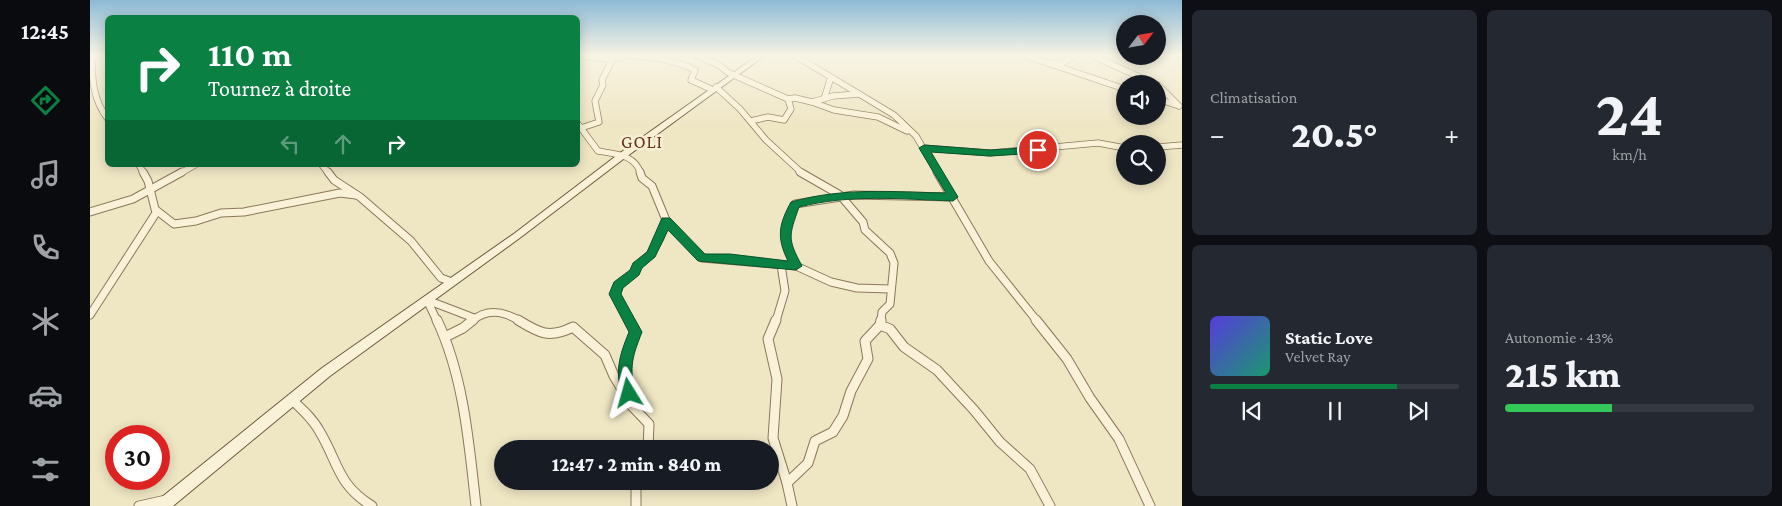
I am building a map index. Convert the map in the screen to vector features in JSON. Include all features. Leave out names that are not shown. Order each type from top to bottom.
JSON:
[{"type":"main road","points":[[162,506],[326,372],[452,282],[727,80]]},
{"type":"street","points":[[92,80],[92,93],[105,115]]},
{"type":"street","points":[[580,126],[599,122],[595,101],[603,85],[602,80]]},
{"type":"street","points":[[691,80],[714,88],[751,121],[766,140],[798,171],[840,195],[863,222],[865,230],[890,253],[894,263],[890,304],[882,312],[880,325],[865,341],[868,359],[851,391],[843,416],[833,432],[815,441],[808,463],[787,483]]},
{"type":"street","points":[[747,80],[788,99],[795,98],[833,110],[891,121],[916,136]]},
{"type":"street","points":[[824,98],[830,80]]},
{"type":"street","points":[[835,80],[894,115],[916,136],[989,261],[1067,358],[1090,398],[1119,439],[1150,506]]},
{"type":"street","points":[[1097,80],[1116,86]]},
{"type":"street","points":[[812,102],[824,98],[860,94]]},
{"type":"street","points":[[1166,94],[1180,107]]},
{"type":"street","points":[[751,121],[768,117],[784,120],[791,109],[788,99]]},
{"type":"street","points":[[1166,102],[1180,107]]},
{"type":"street","points":[[580,127],[598,151],[624,155],[633,160],[639,168],[642,178],[652,186],[666,220],[702,258],[796,266],[831,282],[857,288],[890,290]]},
{"type":"street","points":[[924,148],[990,153],[1098,143],[1116,146]]},
{"type":"street","points":[[1166,147],[1182,146]]},
{"type":"street","points":[[141,167],[148,180],[156,210],[174,224],[196,221],[221,213],[244,212],[340,193],[356,194]]},
{"type":"street","points":[[90,212],[133,199],[192,167]]},
{"type":"street","points":[[324,167],[334,180],[356,194],[411,241],[441,278],[452,282]]},
{"type":"street","points":[[796,266],[786,247],[784,232],[795,204],[854,194],[953,197]]},
{"type":"street","points":[[90,315],[148,228],[156,210]]},
{"type":"street","points":[[632,406],[625,380],[625,356],[636,332],[615,294],[618,285],[635,272],[637,266],[651,254],[660,238],[666,220]]},
{"type":"street","points":[[781,265],[785,291],[779,313],[768,339],[777,379],[773,438],[792,506]]},
{"type":"street","points":[[427,300],[474,318]]},
{"type":"street","points":[[427,300],[445,337],[458,377],[476,506]]},
{"type":"street","points":[[445,337],[464,328],[477,315],[496,312],[515,319],[540,334],[565,332],[573,327],[605,355],[614,376],[632,406],[649,424],[648,440]]},
{"type":"street","points":[[880,325],[890,329],[904,347],[937,370],[974,410],[1000,442],[1030,469],[1050,506]]},
{"type":"street","points":[[292,400],[308,415],[320,431],[341,480],[361,503],[372,506]]},
{"type":"street","points":[[636,490],[636,506]]},
{"type":"street","points":[[140,506],[171,498]]},
{"type":"district","name":"GOLI","points":[[642,142]]},
{"type":"route","points":[[629,393],[625,380],[625,356],[636,332],[615,294],[618,285],[635,272],[637,266],[651,254],[660,238],[666,220],[702,258],[796,266],[786,247],[784,232],[795,204],[823,197],[854,194],[953,197],[924,148],[990,153],[1038,150]]}]
